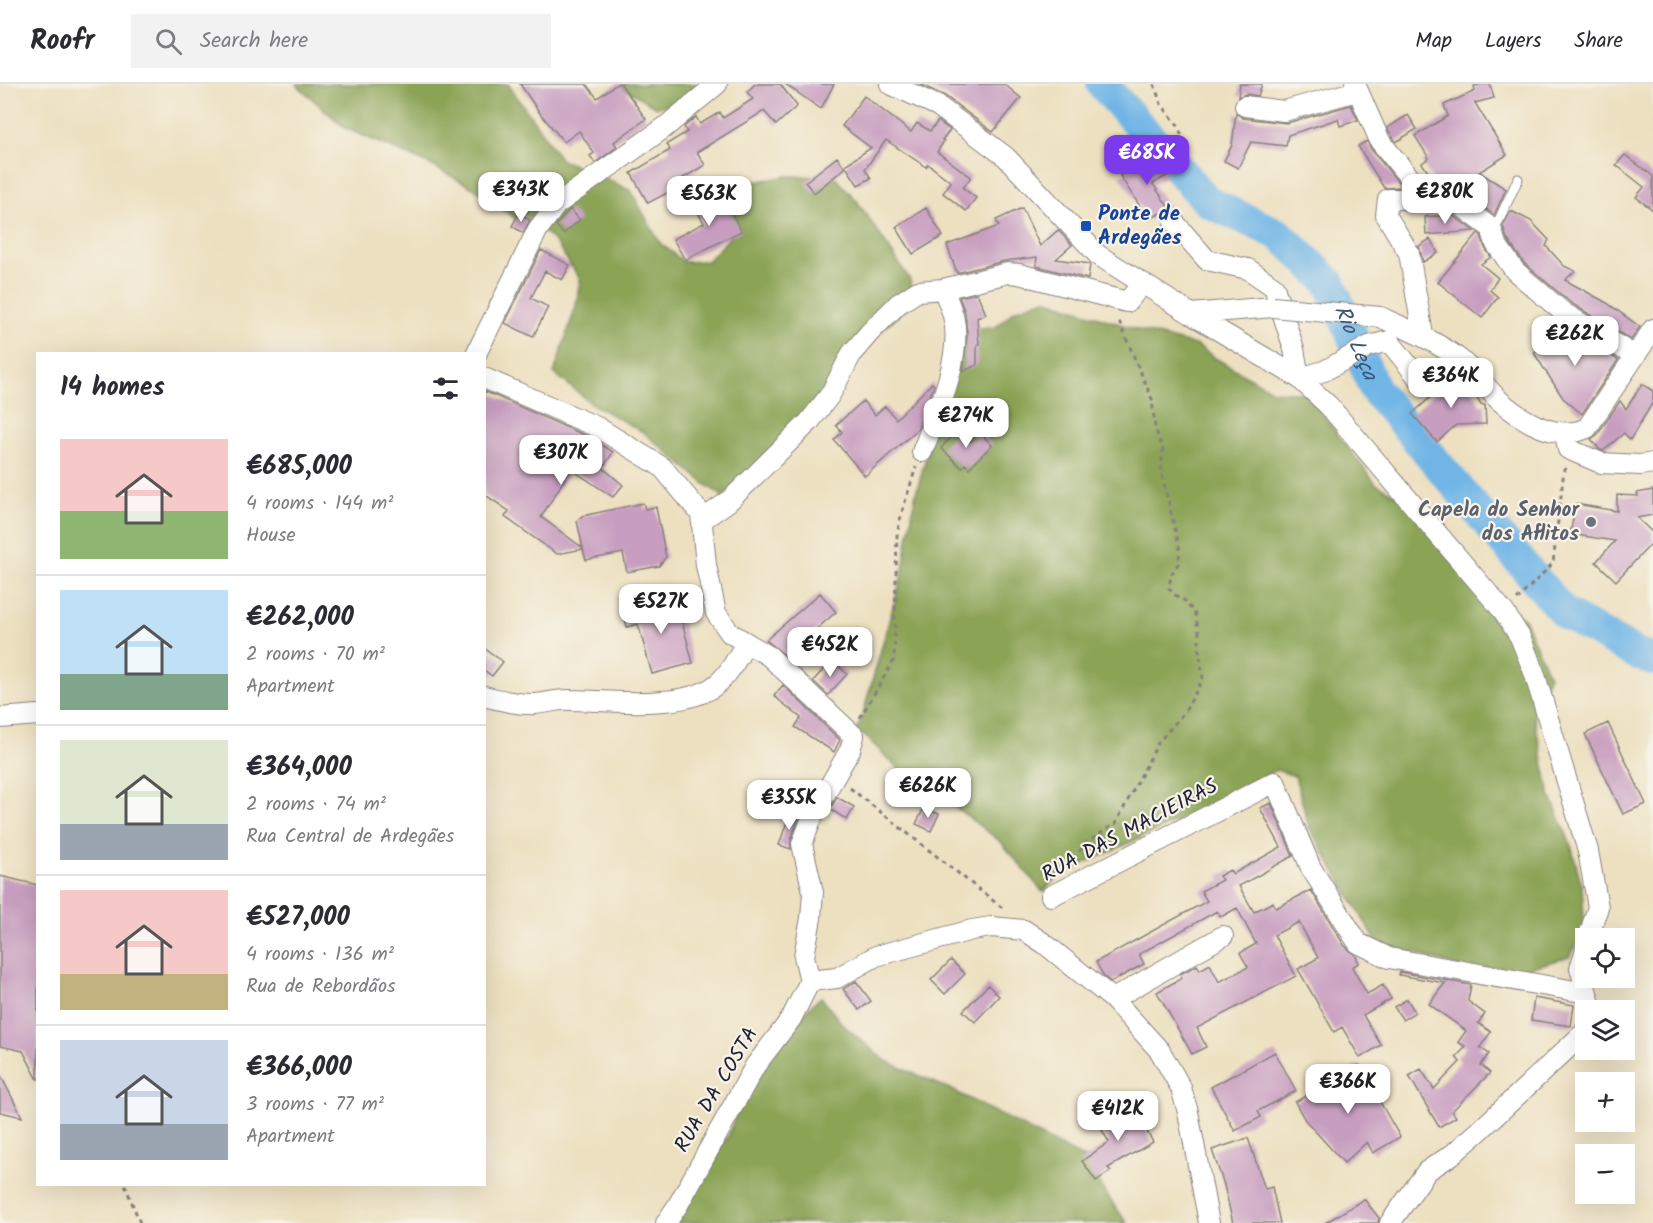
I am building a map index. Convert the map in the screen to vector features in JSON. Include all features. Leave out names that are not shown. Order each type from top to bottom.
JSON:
[{"type":"street","points":[[477,352],[538,229],[557,204],[664,128],[717,84]]},
{"type":"street","points":[[890,84],[938,106],[1006,157],[1098,255],[1299,378],[1329,406],[1457,555],[1504,612],[1520,637],[1534,672],[1588,851],[1598,907],[1591,928]]},
{"type":"street","points":[[1245,106],[1284,111],[1356,87],[1380,141],[1413,182],[1432,199]]},
{"type":"street","points":[[1191,314],[1273,307],[1380,317],[1423,336],[1458,358],[1500,401],[1534,425],[1565,434],[1577,433],[1587,428],[1646,346],[1564,313],[1515,271],[1496,244],[1491,228],[1460,206],[1432,199],[1388,199],[1386,215],[1409,254],[1423,336]]},
{"type":"street","points":[[1174,222],[1207,260],[1248,269],[1274,287],[1294,349],[1299,378]]},
{"type":"street","points":[[702,520],[729,501],[808,422],[830,394],[852,353],[898,304],[918,291],[943,289],[1008,273],[1127,302],[1143,283]]},
{"type":"street","points":[[922,452],[945,393],[954,351],[954,321],[943,289]]},
{"type":"street","points":[[1299,378],[1324,371],[1369,346],[1389,341],[1424,385]]},
{"type":"street","points":[[486,379],[597,427],[662,467],[701,514],[706,565],[716,613],[730,633],[769,656],[854,736],[850,750],[813,815],[802,844],[813,891],[804,956],[810,981],[837,978],[876,956],[972,930],[991,927],[1024,930],[1045,944],[1113,999],[1160,1051],[1181,1089],[1188,1112],[1209,1223]]},
{"type":"street","points":[[1565,434],[1568,449],[1601,463],[1640,465],[1653,463]]},
{"type":"street","points":[[486,696],[535,704],[554,700],[630,703],[683,699],[712,688],[727,674],[746,643]]},
{"type":"street","points":[[0,718],[36,715]]},
{"type":"street","name":"RUA DAS MACIEIRAS","points":[[1051,896],[1275,782],[1311,868],[1358,944],[1389,958],[1581,1000]]},
{"type":"street","points":[[1113,999],[1223,936]]},
{"type":"street","name":"RUA DA COSTA","points":[[666,1223],[755,1066],[791,1019],[810,981]]},
{"type":"street","points":[[1390,1223],[1427,1171],[1469,1140],[1575,1041]]},
{"type":"lane","points":[[1491,228],[1498,222],[1518,179]]},
{"type":"path","points":[[1154,84],[1161,104],[1177,123],[1186,146],[1183,157],[1169,175]]},
{"type":"path","points":[[1067,869],[1071,860],[1086,843],[1116,823],[1158,743],[1186,710],[1203,678],[1195,614],[1184,600],[1169,588],[1171,575],[1179,564],[1180,550],[1161,471],[1163,449],[1155,428],[1152,399],[1110,298]]},
{"type":"path","points":[[854,736],[858,721],[894,660],[897,535],[901,514],[922,452]]},
{"type":"path","points":[[1526,591],[1552,563],[1564,470],[1572,465]]},
{"type":"path","points":[[834,778],[860,795],[993,899],[1016,919],[1024,930]]},
{"type":"path","points":[[124,1186],[140,1223]]},
{"type":"green space","points":[[296,84],[508,84],[561,160],[598,174],[631,191],[660,243],[684,262],[707,261],[735,232],[731,206],[744,184],[787,176],[835,177],[857,201],[909,278],[916,299],[840,369],[741,498],[738,507],[705,484],[643,432],[592,404],[554,373],[576,306],[580,279],[556,243],[534,222],[516,219],[475,189],[429,164],[345,128]]},
{"type":"green space","points":[[621,84],[697,84],[679,103],[656,107],[625,89]]},
{"type":"green space","points":[[1045,299],[1138,330],[1198,346],[1273,391],[1306,393],[1376,484],[1405,499],[1496,598],[1524,618],[1549,676],[1534,717],[1550,795],[1571,845],[1582,886],[1585,928],[1575,928],[1575,948],[1569,957],[1525,969],[1458,967],[1376,941],[1309,827],[1295,776],[1276,770],[1203,809],[1059,875],[1043,892],[1001,842],[940,796],[912,782],[856,730],[861,721],[902,575],[915,497],[961,330],[996,327],[1015,310]]},
{"type":"green space","points":[[821,997],[842,1024],[886,1061],[954,1091],[1091,1162],[1103,1190],[1127,1223],[662,1223],[728,1136],[748,1082],[798,1017]]},
{"type":"building","points":[[520,84],[586,84],[597,98],[617,84],[621,84],[646,119],[614,142],[617,147],[595,163],[590,156],[594,153],[579,131],[564,142]]},
{"type":"building","points":[[755,84],[780,84],[797,106],[776,125],[764,111],[697,152],[705,165],[668,187],[671,191],[648,203],[631,173],[670,150],[667,144],[687,132],[684,127],[696,117],[700,124],[720,112],[723,118],[753,99],[747,92]]},
{"type":"building","points":[[785,84],[834,84],[821,109]]},
{"type":"building","points":[[919,84],[1004,84],[1021,98],[993,132],[945,96]]},
{"type":"building","points":[[1240,84],[1262,84],[1258,96],[1246,94],[1238,97]]},
{"type":"building","points":[[1490,84],[1494,98],[1475,103],[1507,155],[1479,172],[1506,189],[1494,215],[1467,195],[1438,188],[1422,163],[1429,158],[1415,136],[1448,116],[1444,105],[1475,91],[1474,86]]},
{"type":"building","points":[[864,96],[911,132],[917,123],[930,131],[938,121],[950,130],[942,140],[944,141],[937,152],[971,177],[963,188],[976,198],[966,211],[943,193],[951,182],[928,164],[926,167],[886,140],[865,169],[871,178],[858,185],[845,165],[871,148],[842,126]]},
{"type":"building","points":[[1351,105],[1358,120],[1340,126],[1338,119],[1288,135],[1286,146],[1251,142],[1238,168],[1224,161],[1232,145],[1236,113],[1243,118],[1287,123]]},
{"type":"building","points":[[1408,115],[1417,129],[1396,142],[1387,128]]},
{"type":"building","points":[[1367,141],[1402,187],[1384,188],[1358,146]]},
{"type":"building","points":[[1155,154],[1168,175],[1153,184],[1169,208],[1149,220],[1120,176]]},
{"type":"building","points":[[1625,155],[1653,176],[1653,210],[1636,197],[1644,187],[1616,165]]},
{"type":"building","points":[[837,157],[845,168],[814,193],[805,182]]},
{"type":"building","points":[[720,191],[741,231],[685,260],[673,239],[704,223],[694,206]]},
{"type":"building","points":[[926,208],[943,236],[913,254],[896,227]]},
{"type":"building","points":[[1022,208],[1040,246],[1058,230],[1072,245],[1056,259],[1090,264],[1088,279],[1036,266],[1037,257],[1005,261],[957,273],[947,245],[999,226],[996,220]]},
{"type":"building","points":[[570,209],[580,220],[563,234],[556,225]]},
{"type":"building","points":[[1511,211],[1531,221],[1549,240],[1546,246],[1564,266],[1575,271],[1565,280],[1607,303],[1640,327],[1631,340],[1571,303],[1524,263],[1507,239],[1503,226]]},
{"type":"building","points":[[519,213],[530,220],[523,233],[512,226]]},
{"type":"building","points":[[1452,215],[1475,231],[1426,235],[1425,217]]},
{"type":"building","points":[[1478,233],[1491,257],[1481,264],[1498,278],[1490,290],[1498,297],[1482,318],[1438,282]]},
{"type":"building","points":[[1430,239],[1438,253],[1423,262],[1419,246]]},
{"type":"building","points":[[541,250],[570,265],[562,280],[545,271],[531,298],[548,307],[533,337],[505,323]]},
{"type":"building","points":[[977,293],[986,314],[977,318],[979,344],[977,345],[977,365],[963,371],[967,334],[965,313],[959,297]]},
{"type":"building","points":[[1559,326],[1572,336],[1575,333],[1618,360],[1582,414],[1563,398],[1534,353]]},
{"type":"building","points":[[1460,375],[1470,386],[1481,405],[1485,405],[1486,424],[1456,425],[1437,442],[1412,414],[1446,383]]},
{"type":"building","points":[[932,383],[934,385],[918,429],[865,476],[834,440],[842,432],[836,425],[863,401],[875,415],[885,406],[896,419]]},
{"type":"building","points":[[1642,384],[1653,391],[1653,402],[1630,440],[1624,433],[1603,451],[1599,449],[1591,439],[1597,435],[1620,401],[1626,409]]},
{"type":"building","points":[[486,392],[591,438],[613,452],[603,468],[623,485],[613,497],[571,469],[541,517],[583,548],[577,521],[582,516],[643,503],[645,509],[656,507],[666,557],[659,566],[627,572],[623,553],[586,560],[583,549],[557,554],[505,517],[509,511],[486,495]]},
{"type":"building","points":[[958,430],[970,442],[980,433],[992,445],[969,468],[965,464],[962,468],[941,448]]},
{"type":"building","points":[[1653,490],[1653,515],[1637,518],[1653,533],[1653,542],[1616,581],[1596,562],[1615,541],[1570,534],[1576,504],[1617,511],[1617,495],[1638,496],[1637,493]]},
{"type":"building","points":[[820,593],[836,612],[786,656],[766,640]]},
{"type":"building","points":[[676,599],[693,663],[652,674],[638,624],[627,627],[622,606],[637,602],[640,609]]},
{"type":"building","points":[[486,649],[503,662],[492,676],[486,672]]},
{"type":"building","points":[[832,660],[847,674],[828,695],[813,681]]},
{"type":"building","points":[[783,685],[840,740],[834,752],[795,727],[801,718],[774,696]]},
{"type":"building","points":[[1608,723],[1646,804],[1623,814],[1585,734]]},
{"type":"building","points":[[837,797],[854,807],[847,820],[830,809]]},
{"type":"building","points":[[1271,803],[1293,856],[1239,886],[1254,912],[1273,902],[1276,908],[1311,890],[1344,945],[1355,955],[1359,963],[1352,967],[1367,994],[1383,985],[1391,999],[1363,1015],[1381,1045],[1360,1058],[1342,1027],[1334,1032],[1298,969],[1318,958],[1299,922],[1274,935],[1296,976],[1197,1028],[1206,1047],[1192,1054],[1157,992],[1182,978],[1180,974],[1197,965],[1200,970],[1210,964],[1219,982],[1248,967],[1240,953],[1256,944],[1237,908],[1221,917],[1217,911],[1139,954],[1144,964],[1111,982],[1104,977],[1096,962],[1207,901],[1201,891],[1222,880],[1219,876],[1230,870],[1233,874],[1281,847],[1260,808]]},
{"type":"building","points":[[924,808],[939,814],[931,831],[916,824]]},
{"type":"building","points":[[790,813],[799,817],[791,840],[791,849],[779,845]]},
{"type":"building","points":[[0,876],[36,885],[36,1076],[23,1051],[0,1046]]},
{"type":"building","points":[[951,960],[965,974],[945,994],[931,980]]},
{"type":"building","points":[[1400,972],[1471,985],[1468,1001],[1485,1014],[1478,1023],[1491,1032],[1480,1047],[1489,1054],[1481,1065],[1490,1073],[1452,1111],[1456,1117],[1439,1127],[1409,1076],[1421,1069],[1434,1089],[1460,1062],[1456,1057],[1466,1047],[1458,1042],[1466,1031],[1429,1004],[1445,983],[1399,975]]},
{"type":"building","points":[[856,981],[871,1001],[859,1010],[843,989]]},
{"type":"building","points":[[988,985],[999,996],[975,1022],[963,1011]]},
{"type":"building","points":[[1534,998],[1574,1005],[1571,1026],[1531,1020]]},
{"type":"building","points":[[1407,999],[1415,1012],[1403,1020],[1394,1007]]},
{"type":"building","points":[[1275,1052],[1296,1091],[1258,1111],[1261,1117],[1235,1131],[1211,1087]]},
{"type":"building","points":[[1359,1065],[1400,1137],[1373,1153],[1367,1142],[1344,1163],[1305,1120],[1295,1102]]},
{"type":"building","points":[[0,1074],[22,1117],[0,1112]]},
{"type":"building","points":[[1132,1106],[1153,1142],[1108,1168],[1111,1171],[1096,1181],[1082,1161],[1109,1142],[1099,1125]]},
{"type":"building","points":[[1248,1138],[1265,1189],[1272,1187],[1280,1223],[1233,1223],[1224,1185],[1212,1150]]},
{"type":"building","points":[[1364,1199],[1379,1218],[1378,1223],[1325,1223]]},
{"type":"waterway","name":"Rio Leça","points":[[1102,84],[1208,202],[1280,235],[1330,283],[1375,390],[1564,613],[1635,653],[1653,660]]},
{"type":"place","name":"Ponte de Ardegães","points":[[1086,226]]},
{"type":"place","name":"Capela do Senhor dos Aflitos","points":[[1591,522]]}]
